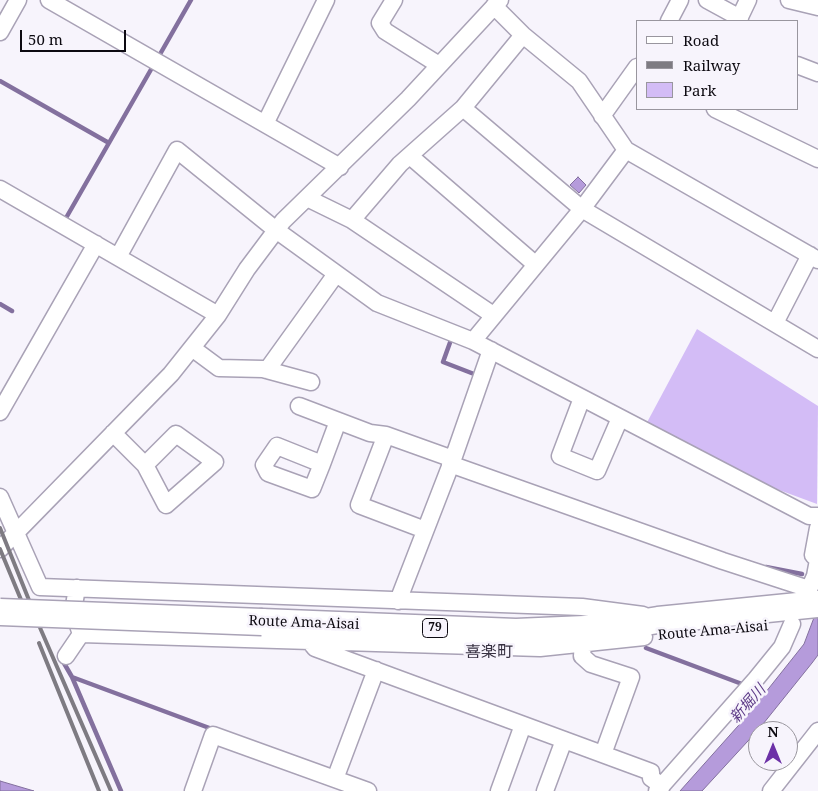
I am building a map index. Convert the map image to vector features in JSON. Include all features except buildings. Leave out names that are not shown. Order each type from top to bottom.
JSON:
[{"type":"main road","name":"Route Ama-Aisai","points":[[0,612],[516,632],[651,628],[806,610]]},
{"type":"street","points":[[0,32],[18,0]]},
{"type":"street","points":[[49,0],[340,166]]},
{"type":"street","points":[[265,124],[326,0]]},
{"type":"street","points":[[394,0],[380,23],[385,31],[439,65]]},
{"type":"street","points":[[670,20],[680,0]]},
{"type":"street","points":[[707,0],[739,20],[748,0]]},
{"type":"street","points":[[789,0],[818,7]]},
{"type":"street","points":[[0,549],[171,374],[218,315],[247,269],[283,221],[340,166],[497,3],[523,35],[579,81],[626,150],[814,257],[775,323]]},
{"type":"street","points":[[352,220],[400,164],[463,108],[523,35]]},
{"type":"street","points":[[798,65],[818,73]]},
{"type":"street","points":[[602,116],[636,68]]},
{"type":"street","points":[[463,108],[582,209],[818,349]]},
{"type":"street","points":[[717,110],[818,159]]},
{"type":"street","points":[[118,257],[177,150],[276,230],[377,303],[473,341],[809,516],[818,516]]},
{"type":"street","points":[[473,341],[582,209],[626,150]]},
{"type":"street","points":[[410,156],[536,264]]},
{"type":"street","points":[[0,189],[218,315]]},
{"type":"street","points":[[307,198],[352,220],[493,315]]},
{"type":"street","points":[[0,412],[96,244]]},
{"type":"street","points":[[267,370],[336,274]]},
{"type":"street","points":[[192,348],[219,368],[267,370],[311,382]]},
{"type":"street","points":[[398,601],[491,350]]},
{"type":"street","points":[[582,398],[560,456],[598,471],[620,418]]},
{"type":"street","points":[[299,406],[370,433],[386,435],[451,461],[723,561],[806,610]]},
{"type":"street","points":[[322,464],[338,421]]},
{"type":"street","points":[[113,434],[145,465]]},
{"type":"street","points":[[386,435],[359,506],[425,530]]},
{"type":"street","points":[[0,497],[40,587],[582,607],[642,615],[651,628],[582,644],[540,648],[81,634]]},
{"type":"street","points":[[309,641],[315,648],[651,772],[651,778],[660,788],[756,679],[782,647],[806,610],[818,560],[813,556],[818,528]]},
{"type":"street","points":[[77,588],[73,611],[81,634]]},
{"type":"street","points":[[168,636],[169,592]]},
{"type":"street","points":[[66,656],[81,634]]},
{"type":"street","points":[[335,783],[382,644]]},
{"type":"street","points":[[582,644],[582,656],[591,664],[631,677],[603,754]]},
{"type":"street","points":[[499,791],[524,725]]},
{"type":"street","points":[[771,791],[818,731]]},
{"type":"street","points":[[192,791],[213,735],[335,783],[368,791]]},
{"type":"street","points":[[546,791],[564,740]]},
{"type":"green space","points":[[697,329],[818,406],[817,504],[744,477],[644,428]]},
{"type":"shaded area","points":[[578,177],[586,185],[579,193],[570,185]]},
{"type":"shaded area","points":[[818,607],[818,655],[812,663],[765,721],[748,721],[748,741],[702,791],[680,791],[746,717],[804,644]]},
{"type":"shaded area","points":[[0,781],[34,791],[0,791]]},
{"type":"waterway","points":[[159,56],[191,0]]},
{"type":"waterway","points":[[66,218],[153,66]]},
{"type":"waterway","points":[[0,81],[109,143]]},
{"type":"waterway","points":[[0,304],[12,311]]},
{"type":"waterway","points":[[452,337],[443,362],[474,374]]},
{"type":"waterway","points":[[766,567],[802,574]]},
{"type":"waterway","points":[[646,648],[742,684]]},
{"type":"waterway","points":[[61,658],[72,677],[121,791]]},
{"type":"waterway","points":[[72,677],[212,729]]},
{"type":"railway","points":[[0,528],[41,630],[111,791]]},
{"type":"railway","points":[[0,549],[29,619]]},
{"type":"railway","points":[[39,643],[99,791]]},
{"type":"district","name":"喜楽町","points":[[489,652]]},
{"type":"water label","name":"新堀川","points":[[748,704]]}]
